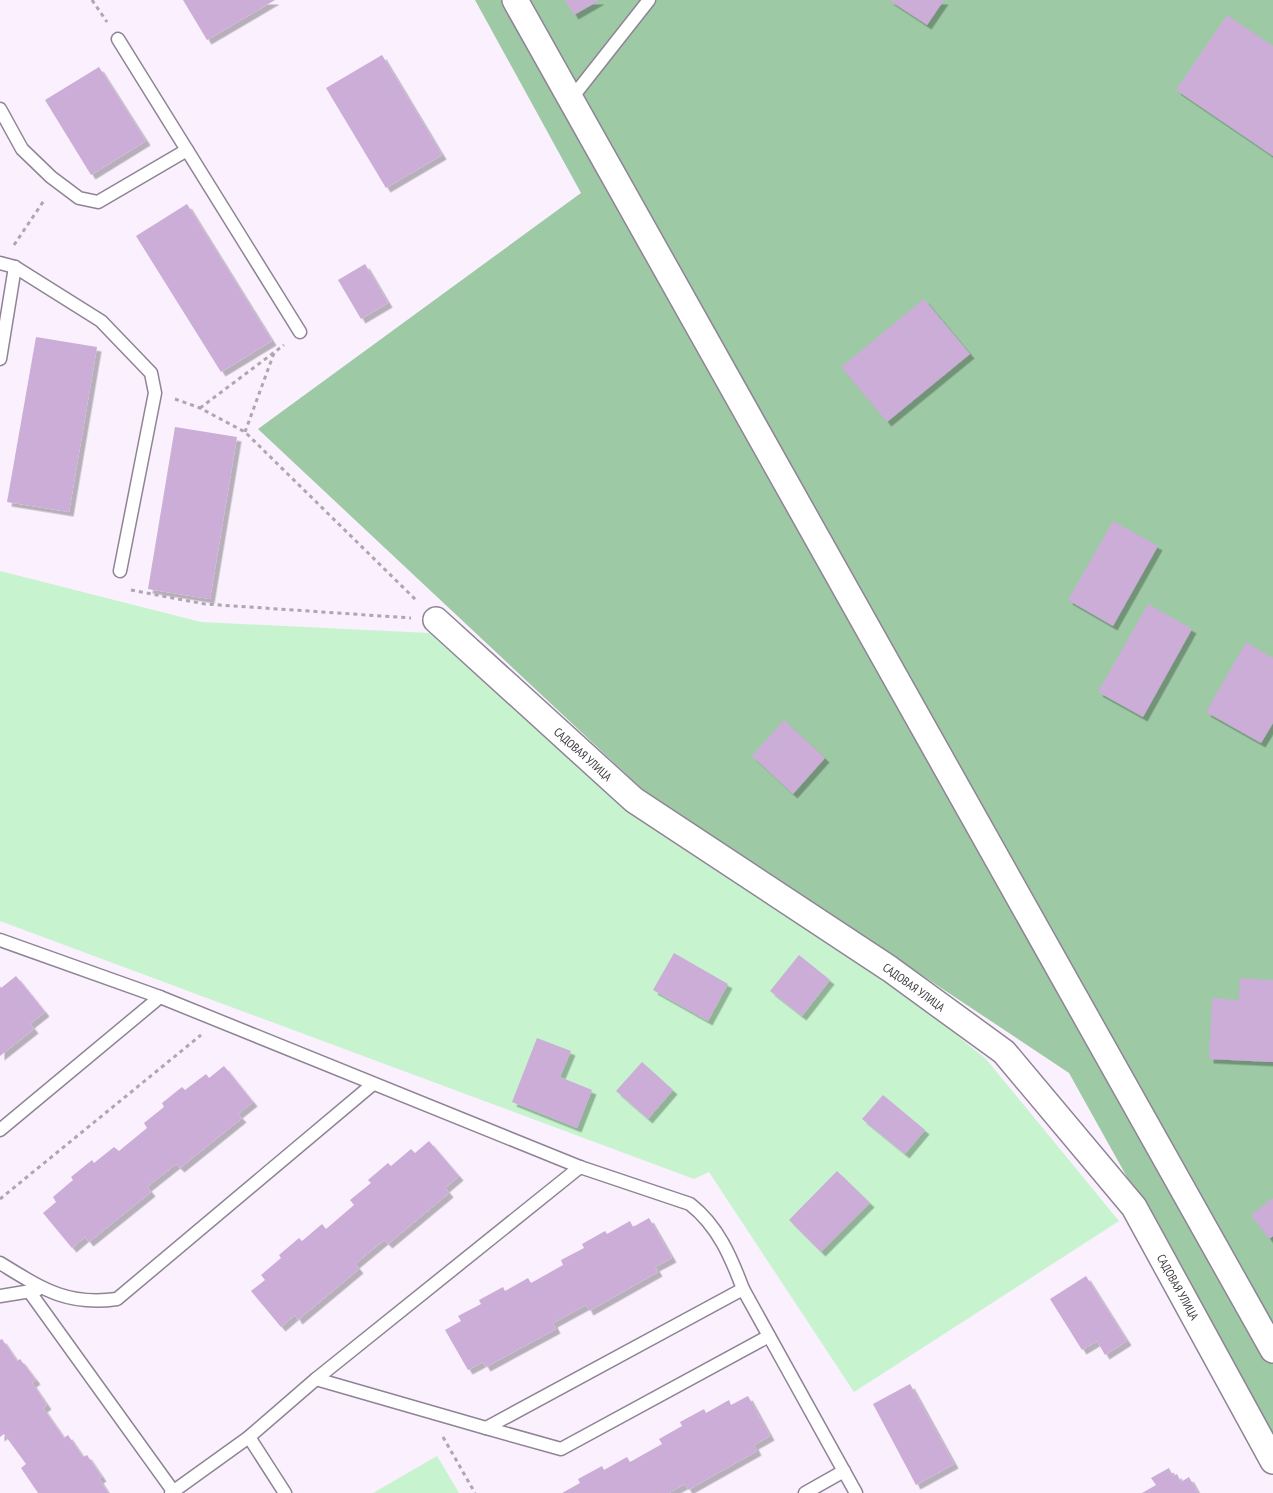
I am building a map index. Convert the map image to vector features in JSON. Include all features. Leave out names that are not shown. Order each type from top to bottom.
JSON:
[{"type":"street","points":[[515,0],[1273,1350]]},
{"type":"street","name":"САДОВАЯ УЛИЦА","points":[[436,620],[634,800],[890,969],[1004,1052],[1134,1207],[1273,1461]]},
{"type":"lane","points":[[571,99],[648,0]]},
{"type":"lane","points":[[118,39],[300,332]]},
{"type":"lane","points":[[0,109],[22,149],[56,181],[79,198],[98,202],[187,150]]},
{"type":"lane","points":[[1,263],[15,268],[100,321],[151,373],[155,393],[120,571]]},
{"type":"lane","points":[[0,359],[15,268]]},
{"type":"lane","points":[[0,940],[160,997],[580,1168],[690,1204],[705,1215],[718,1234],[743,1289],[856,1493]]},
{"type":"lane","points":[[0,1130],[160,997]]},
{"type":"lane","points":[[0,1263],[43,1290],[74,1300],[117,1299],[374,1084]]},
{"type":"lane","points":[[29,1291],[172,1492],[249,1436],[316,1379],[580,1168]]},
{"type":"lane","points":[[486,1428],[743,1289]]},
{"type":"lane","points":[[0,1296],[43,1290]]},
{"type":"lane","points":[[316,1379],[561,1449],[769,1336]]},
{"type":"lane","points":[[249,1436],[285,1493]]},
{"type":"lane","points":[[805,1493],[844,1471]]},
{"type":"path","points":[[92,0],[118,39]]},
{"type":"path","points":[[1,263],[56,181]]},
{"type":"path","points":[[200,408],[300,332]]},
{"type":"path","points":[[245,432],[274,352]]},
{"type":"path","points":[[155,393],[200,408],[245,432],[436,620]]},
{"type":"path","points":[[120,571],[131,590],[205,604],[248,605],[436,620]]},
{"type":"path","points":[[0,1199],[219,1021]]},
{"type":"path","points":[[427,1411],[475,1493]]},
{"type":"green space","points":[[475,0],[1273,0],[1273,1439],[1069,1073],[642,789],[258,429],[581,193]]},
{"type":"green space","points":[[0,571],[201,622],[429,633],[632,812],[880,973],[986,1059],[1119,1221],[854,1392],[709,1172],[694,1179],[0,921]]},
{"type":"green space","points":[[437,1456],[459,1493],[373,1493]]},
{"type":"building","points":[[183,0],[275,0],[207,40]]},
{"type":"building","points":[[565,0],[600,0],[574,15]]},
{"type":"building","points":[[889,0],[944,0],[927,25]]},
{"type":"building","points":[[1227,15],[1273,46],[1273,156],[1176,90]]},
{"type":"building","points":[[382,55],[442,155],[386,188],[326,88]]},
{"type":"building","points":[[99,67],[146,141],[91,175],[45,100]]},
{"type":"building","points":[[187,204],[272,341],[221,372],[136,236]]},
{"type":"building","points":[[365,264],[388,303],[361,319],[338,280]]},
{"type":"building","points":[[924,299],[970,354],[887,422],[841,367]]},
{"type":"building","points":[[36,337],[97,347],[69,512],[7,502]]},
{"type":"building","points":[[175,427],[237,437],[210,599],[148,589]]},
{"type":"building","points":[[1113,521],[1158,546],[1113,626],[1068,600]]},
{"type":"building","points":[[1148,604],[1192,629],[1143,717],[1098,692]]},
{"type":"building","points":[[1246,642],[1273,658],[1273,723],[1261,743],[1206,712]]},
{"type":"building","points":[[784,720],[825,758],[793,794],[752,756]]},
{"type":"building","points":[[674,953],[728,984],[708,1021],[653,990]]},
{"type":"building","points":[[799,955],[830,980],[802,1016],[770,991]]},
{"type":"building","points":[[16,976],[45,1012],[30,1024],[34,1029],[0,1056],[0,986],[1,988]]},
{"type":"building","points":[[1240,978],[1273,980],[1273,1062],[1209,1059],[1212,998],[1239,1000]]},
{"type":"building","points":[[537,1038],[571,1051],[560,1077],[592,1090],[577,1128],[512,1102]]},
{"type":"building","points":[[642,1062],[673,1090],[648,1119],[616,1091]]},
{"type":"building","points":[[224,1066],[253,1102],[238,1114],[242,1118],[180,1168],[176,1164],[147,1187],[151,1192],[89,1242],[85,1237],[72,1248],[43,1213],[56,1202],[53,1197],[73,1180],[71,1177],[92,1160],[94,1163],[114,1147],[119,1151],[147,1128],[144,1123],[164,1107],[162,1103],[182,1087],[185,1090],[206,1074],[209,1078]]},
{"type":"building","points":[[883,1095],[925,1130],[905,1154],[862,1119]]},
{"type":"building","points":[[429,1141],[459,1176],[445,1188],[449,1193],[388,1244],[384,1240],[355,1264],[359,1269],[298,1320],[295,1315],[281,1327],[251,1291],[265,1280],[261,1275],[281,1258],[279,1255],[299,1238],[302,1241],[322,1224],[326,1229],[354,1205],[350,1200],[371,1183],[368,1180],[388,1163],[391,1166],[411,1149],[415,1153]]},
{"type":"building","points":[[837,1171],[870,1203],[821,1252],[789,1220]]},
{"type":"building","points":[[1273,1198],[1273,1236],[1269,1239],[1251,1215]]},
{"type":"building","points":[[649,1218],[672,1258],[655,1267],[658,1272],[589,1311],[586,1305],[553,1323],[556,1329],[486,1367],[483,1362],[468,1370],[445,1330],[461,1321],[458,1316],[481,1304],[479,1300],[503,1287],[505,1291],[528,1278],[531,1283],[563,1265],[561,1260],[584,1248],[582,1244],[605,1231],[607,1234],[630,1221],[633,1227]]},
{"type":"building","points":[[1086,1276],[1127,1341],[1105,1355],[1097,1341],[1082,1350],[1050,1299]]},
{"type":"building","points":[[2,1339],[17,1361],[20,1359],[36,1380],[32,1383],[47,1405],[43,1408],[64,1438],[68,1435],[83,1457],[87,1455],[102,1477],[99,1479],[108,1493],[38,1493],[21,1468],[26,1464],[4,1434],[0,1437],[0,1340]]},
{"type":"building","points":[[910,1384],[954,1464],[916,1485],[873,1404]]},
{"type":"building","points":[[748,1396],[770,1436],[754,1445],[757,1451],[688,1490],[685,1484],[669,1493],[562,1493],[580,1483],[578,1479],[602,1466],[604,1470],[627,1457],[630,1462],[662,1444],[659,1439],[682,1426],[680,1422],[704,1409],[706,1413],[729,1400],[731,1405]]},
{"type":"building","points":[[1169,1468],[1173,1476],[1177,1474],[1181,1482],[1189,1477],[1198,1493],[1142,1493],[1156,1485],[1151,1478]]}]
